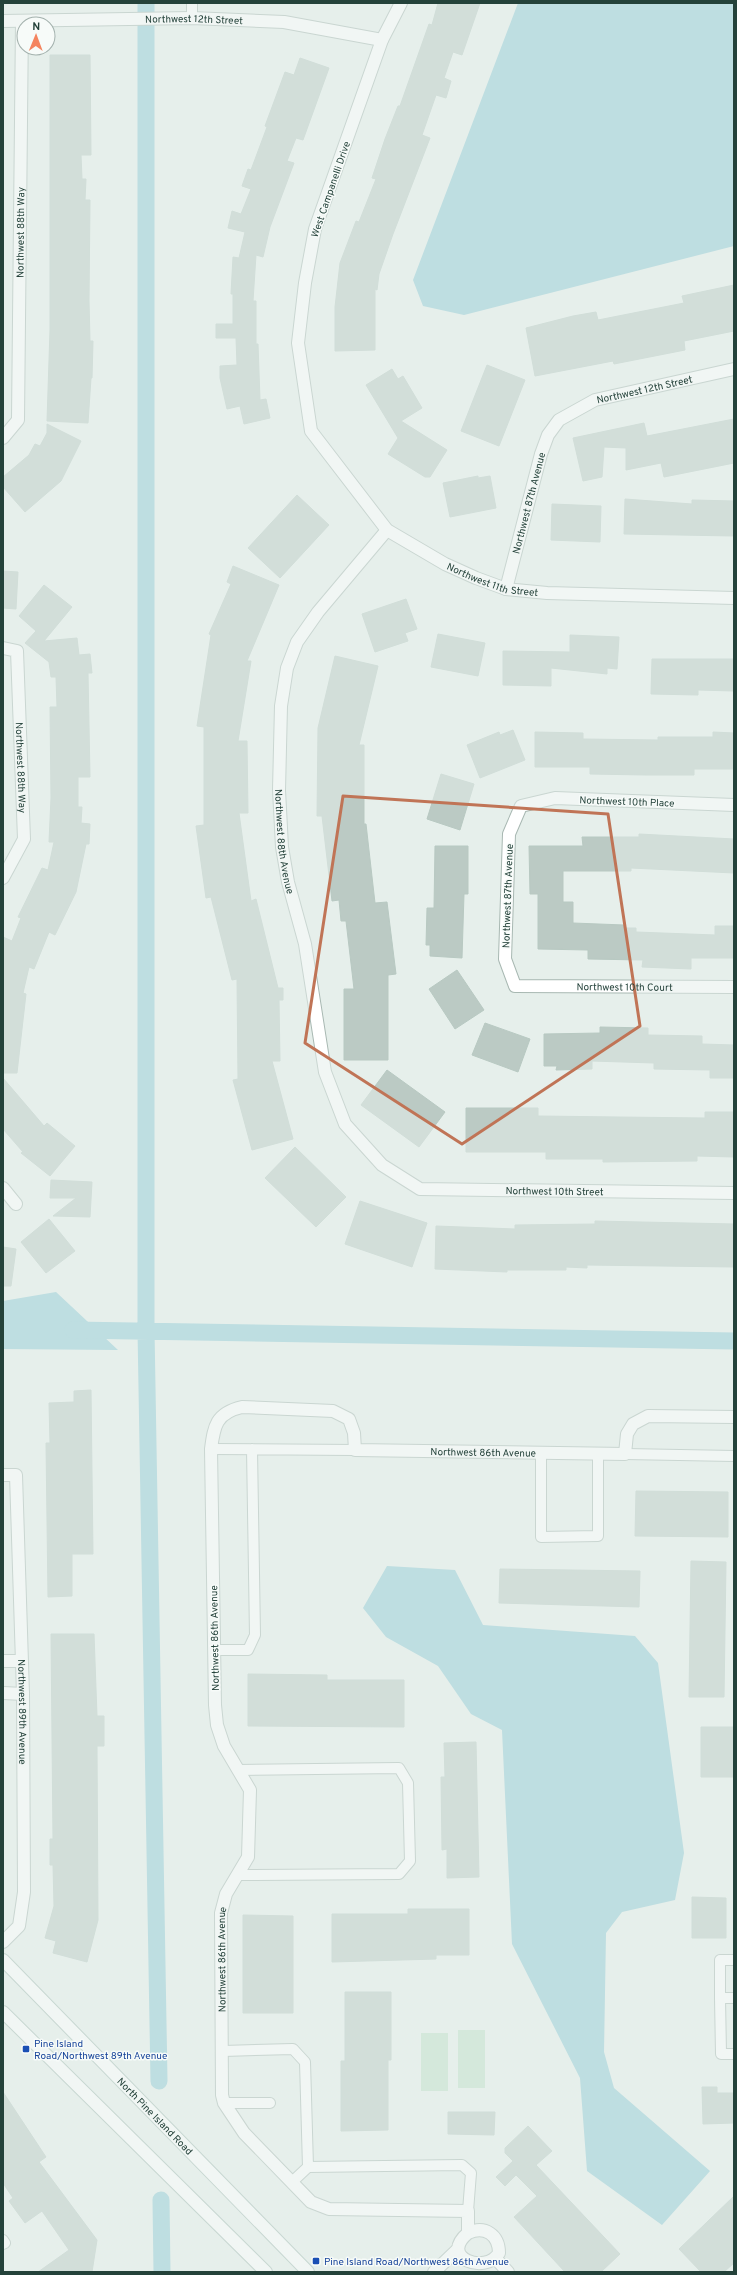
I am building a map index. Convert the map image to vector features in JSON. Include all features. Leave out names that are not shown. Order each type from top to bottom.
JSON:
[{"type":"street","name":"West Campanelli Drive","points":[[311,431],[298,343],[305,284],[315,229],[382,40],[401,3]]},
{"type":"street","name":"Northwest 12th Street","points":[[56,20],[192,18],[284,22],[382,40]]},
{"type":"street","name":"Northwest 12th Street","points":[[3,21],[16,21]]},
{"type":"street","name":"Northwest 88th Way","points":[[3,438],[18,420],[22,56]]},
{"type":"street","name":"Northwest 12th Street","points":[[559,420],[595,400],[734,368]]},
{"type":"street","name":"Northwest 87th Avenue","points":[[506,589],[541,454],[548,435],[559,420]]},
{"type":"street","name":"Northwest 11th Street","points":[[311,431],[387,530],[445,564],[506,589],[615,595],[734,598]]},
{"type":"street","name":"Northwest 88th Avenue","points":[[382,1165],[345,1124],[325,1072],[305,944],[288,882],[282,847],[279,790],[281,706],[287,668],[297,642],[318,612],[387,530]]},
{"type":"street","name":"Northwest 88th Way","points":[[3,648],[17,651],[24,839],[3,878]]},
{"type":"street","name":"Northwest 10th Place","points":[[521,806],[555,798],[734,804]]},
{"type":"street","name":"Northwest 87th Avenue","points":[[515,986],[505,959],[509,834],[521,806]]},
{"type":"street","name":"Northwest 10th Court","points":[[515,986],[734,987]]},
{"type":"street","name":"Northwest 10th Street","points":[[382,1165],[420,1189],[734,1193]]},
{"type":"street","points":[[3,1188],[16,1204]]},
{"type":"street","name":"Northwest 86th Avenue","points":[[468,2211],[329,2209],[311,2202],[244,2133],[224,2103],[222,2095],[223,2051],[220,1913],[226,1894],[248,1857],[250,1790],[224,1746],[217,1725],[214,1650],[211,1449],[214,1429],[220,1418],[231,1410],[242,1408],[333,1411],[349,1419],[354,1433],[355,1450],[541,1454],[625,1454]]},
{"type":"street","points":[[625,1454],[627,1434],[632,1424],[648,1416],[734,1417]]},
{"type":"street","name":"Northwest 89th Avenue","points":[[3,1475],[16,1475],[22,1694],[24,1892],[19,1926],[3,1942]]},
{"type":"street","points":[[3,1661],[21,1661]]},
{"type":"street","points":[[3,1693],[22,1694]]},
{"type":"street","name":"North Pine Island Road","points":[[3,1960],[308,2272]]},
{"type":"street","points":[[3,2012],[266,2272]]},
{"type":"street","points":[[468,2211],[468,2233]]},
{"type":"street","points":[[434,2272],[458,2249],[463,2237],[468,2233],[480,2230],[492,2234],[499,2246],[497,2260],[492,2266],[478,2271],[466,2266],[459,2255],[458,2249]]},
{"type":"street","points":[[497,2260],[508,2272]]},
{"type":"lane","points":[[192,3],[192,18]]},
{"type":"lane","points":[[211,1449],[355,1450]]},
{"type":"lane","points":[[214,1650],[248,1650],[255,1635],[252,1449]]},
{"type":"lane","points":[[541,1454],[541,1537],[598,1536],[598,1454]]},
{"type":"lane","points":[[625,1454],[734,1456]]},
{"type":"lane","points":[[238,1770],[399,1768],[408,1783],[410,1861],[399,1874],[238,1875]]},
{"type":"lane","points":[[734,1960],[720,1960],[721,2054],[734,2054]]},
{"type":"lane","points":[[720,1998],[734,1998]]},
{"type":"lane","points":[[223,2051],[293,2050],[305,2062],[308,2167]]},
{"type":"lane","points":[[224,2103],[270,2103]]},
{"type":"lane","points":[[292,2182],[308,2167],[462,2165],[471,2173],[468,2211]]},
{"type":"lane","points":[[3,2240],[5,2243],[3,2244]]},
{"type":"highlighted area","points":[[343,796],[608,814],[640,1026],[462,1144],[305,1043]]},
{"type":"green space","points":[[458,2030],[485,2030],[485,2088],[458,2088]]},
{"type":"green space","points":[[421,2033],[448,2033],[448,2091],[421,2091]]},
{"type":"water","points":[[518,3],[734,3],[734,246],[464,315],[423,306],[413,280]]},
{"type":"water","points":[[56,1292],[118,1350],[3,1349],[3,1301]]},
{"type":"water","points":[[387,1566],[455,1570],[483,1625],[635,1636],[658,1663],[684,1853],[675,1900],[622,1912],[606,1933],[604,2052],[614,2088],[710,2171],[662,2225],[587,2171],[580,2078],[512,1944],[502,1730],[471,1714],[438,1666],[386,1637],[363,1608]]},
{"type":"building","points":[[438,3],[480,3],[462,55],[453,52],[444,78],[451,81],[446,98],[436,95],[422,135],[430,138],[379,274],[377,290],[375,289],[375,350],[335,351],[335,307],[340,263],[356,221],[359,222],[376,179],[372,178],[385,139],[398,106],[400,106],[429,24],[432,25]]},
{"type":"building","points":[[90,55],[91,155],[81,155],[82,179],[86,179],[85,200],[90,200],[89,301],[90,341],[93,341],[92,378],[88,423],[47,421],[50,330],[50,56]]},
{"type":"building","points":[[300,58],[329,68],[303,140],[296,138],[287,161],[294,163],[270,227],[263,257],[256,255],[253,301],[256,301],[256,344],[258,344],[260,400],[266,399],[270,418],[244,424],[240,406],[227,409],[220,378],[220,366],[237,365],[236,338],[216,338],[216,324],[233,324],[233,294],[231,294],[233,257],[239,258],[245,232],[228,228],[232,211],[241,214],[251,189],[242,186],[248,169],[251,170],[285,72],[294,75]]},
{"type":"building","points":[[734,285],[734,331],[684,341],[685,350],[614,364],[613,361],[535,376],[526,328],[573,316],[596,312],[598,320],[684,303],[682,296]]},
{"type":"building","points":[[487,365],[525,380],[499,446],[461,431]]},
{"type":"building","points":[[392,369],[398,379],[403,376],[422,408],[401,421],[447,450],[430,477],[425,477],[388,454],[398,438],[366,385]]},
{"type":"building","points":[[734,419],[734,463],[664,477],[661,463],[626,470],[626,448],[604,447],[602,477],[583,481],[573,438],[644,423],[647,436]]},
{"type":"building","points":[[47,424],[81,441],[61,481],[25,512],[3,487],[3,477],[29,455],[35,444],[40,446],[47,433]]},
{"type":"building","points":[[478,476],[478,478],[490,476],[496,508],[450,517],[443,483]]},
{"type":"building","points":[[297,495],[329,525],[280,578],[248,548]]},
{"type":"building","points":[[625,499],[692,504],[692,500],[734,501],[734,536],[624,534]]},
{"type":"building","points":[[552,504],[601,506],[600,542],[551,540]]},
{"type":"building","points":[[233,566],[279,585],[247,661],[251,661],[238,741],[247,741],[248,813],[239,813],[251,901],[256,899],[278,988],[283,988],[283,1000],[279,1000],[280,1061],[272,1061],[293,1139],[252,1150],[233,1080],[238,1079],[237,979],[232,980],[211,897],[206,898],[196,826],[204,825],[204,727],[197,726],[211,635],[209,634],[231,584],[227,582]]},
{"type":"building","points":[[3,571],[18,572],[16,609],[3,608]]},
{"type":"building","points":[[44,585],[72,607],[44,641],[77,638],[79,655],[90,654],[92,673],[88,673],[90,777],[78,777],[78,807],[82,807],[81,823],[90,824],[89,844],[86,844],[76,892],[55,935],[49,932],[34,969],[29,967],[23,993],[26,994],[17,1073],[3,1073],[3,937],[12,941],[21,918],[18,917],[42,868],[48,870],[54,842],[49,842],[51,798],[50,707],[57,707],[56,677],[51,677],[49,662],[25,643],[36,631],[19,616]]},
{"type":"building","points":[[406,599],[417,629],[405,633],[408,641],[375,652],[362,614]]},
{"type":"building","points":[[438,634],[485,643],[478,676],[431,667]]},
{"type":"building","points":[[570,635],[619,637],[617,669],[607,668],[607,674],[551,668],[551,686],[503,685],[503,651],[570,652]]},
{"type":"building","points":[[335,656],[378,666],[359,745],[364,745],[364,824],[366,824],[375,903],[387,902],[396,974],[388,975],[388,1060],[344,1060],[344,989],[354,989],[346,921],[341,921],[339,900],[332,901],[322,816],[317,816],[318,728]]},
{"type":"building","points":[[652,659],[734,659],[734,691],[698,690],[698,695],[651,694]]},
{"type":"building","points":[[513,730],[525,760],[480,778],[467,745],[499,732],[500,735]]},
{"type":"building","points":[[535,732],[583,733],[583,739],[658,740],[658,737],[713,737],[713,732],[734,733],[734,769],[694,769],[694,775],[646,775],[590,774],[590,767],[535,767]]},
{"type":"building","points":[[441,774],[474,784],[460,830],[427,819]]},
{"type":"building","points":[[639,834],[734,839],[734,873],[631,868],[631,871],[563,871],[563,902],[573,902],[573,923],[624,925],[624,928],[636,928],[636,932],[715,935],[715,926],[734,926],[734,958],[691,958],[691,969],[642,967],[643,960],[588,959],[588,950],[538,949],[538,894],[530,894],[529,846],[583,846],[582,837],[639,837]]},
{"type":"building","points":[[435,846],[468,846],[468,894],[464,894],[462,958],[430,956],[430,945],[426,945],[427,908],[434,908]]},
{"type":"building","points":[[457,970],[484,1010],[455,1029],[429,989]]},
{"type":"building","points":[[485,1023],[530,1039],[518,1072],[472,1055]]},
{"type":"building","points":[[600,1027],[648,1028],[648,1035],[702,1036],[702,1044],[734,1045],[734,1078],[710,1078],[710,1070],[654,1069],[654,1063],[592,1061],[592,1069],[556,1070],[557,1066],[544,1066],[544,1034],[600,1033]]},
{"type":"building","points":[[387,1070],[445,1112],[419,1147],[361,1105]]},
{"type":"building","points":[[3,1078],[44,1126],[47,1123],[75,1146],[50,1176],[21,1153],[23,1152],[3,1129]]},
{"type":"building","points":[[466,1108],[538,1108],[538,1116],[705,1118],[705,1112],[734,1112],[734,1157],[697,1156],[697,1161],[603,1162],[603,1159],[546,1159],[546,1152],[466,1152]]},
{"type":"building","points":[[295,1147],[346,1197],[316,1227],[265,1178]]},
{"type":"building","points":[[51,1180],[92,1182],[90,1217],[53,1216],[76,1198],[50,1198]]},
{"type":"building","points":[[360,1201],[427,1223],[412,1267],[345,1244]]},
{"type":"building","points":[[49,1219],[75,1251],[46,1273],[21,1242]]},
{"type":"building","points":[[595,1221],[734,1224],[734,1267],[587,1265],[587,1268],[566,1267],[566,1270],[507,1270],[507,1272],[435,1269],[436,1226],[515,1229],[515,1225],[595,1224]]},
{"type":"building","points":[[3,1247],[16,1249],[11,1286],[3,1286]]},
{"type":"building","points":[[91,1390],[93,1554],[72,1554],[72,1596],[48,1597],[46,1443],[50,1443],[49,1403],[74,1402],[74,1391]]},
{"type":"building","points":[[636,1491],[728,1492],[728,1537],[635,1536]]},
{"type":"building","points":[[691,1561],[726,1562],[724,1697],[689,1697]]},
{"type":"building","points":[[500,1569],[640,1571],[639,1607],[499,1603]]},
{"type":"building","points":[[51,1634],[94,1634],[97,1716],[104,1716],[104,1746],[97,1746],[98,1920],[87,1962],[53,1953],[56,1941],[45,1938],[54,1906],[53,1865],[50,1865],[50,1839],[53,1839]]},
{"type":"building","points":[[248,1674],[327,1675],[327,1680],[404,1680],[404,1727],[248,1726]]},
{"type":"building","points":[[701,1727],[734,1727],[734,1777],[701,1777]]},
{"type":"building","points":[[476,1742],[479,1877],[447,1878],[447,1849],[442,1850],[441,1777],[445,1777],[444,1743]]},
{"type":"building","points":[[692,1897],[726,1898],[726,1938],[692,1938]]},
{"type":"building","points":[[408,1909],[469,1909],[469,1955],[436,1955],[436,1959],[332,1962],[332,1914],[408,1914]]},
{"type":"building","points":[[243,1915],[293,1916],[293,2013],[243,2013]]},
{"type":"building","points":[[345,1992],[391,1992],[391,2060],[388,2060],[388,2130],[341,2131],[341,2061],[345,2061]]},
{"type":"building","points":[[702,2087],[717,2087],[717,2093],[734,2093],[734,2123],[703,2124]]},
{"type":"building","points":[[3,2092],[46,2157],[39,2162],[97,2240],[92,2272],[38,2272],[69,2250],[42,2211],[25,2223],[9,2201],[13,2198],[3,2183]]},
{"type":"building","points":[[448,2112],[495,2112],[494,2135],[448,2134]]},
{"type":"building","points":[[528,2126],[552,2151],[536,2165],[620,2254],[601,2272],[565,2272],[514,2217],[537,2196],[516,2175],[505,2186],[496,2177],[513,2161],[505,2153],[505,2148]]},
{"type":"building","points":[[734,2196],[734,2263],[724,2272],[701,2272],[679,2249]]},
{"type":"waterway","points":[[146,3],[146,1330],[159,2081]]},
{"type":"waterway","points":[[73,1330],[734,1341]]},
{"type":"waterway","points":[[161,2200],[162,2272]]},
{"type":"place","name":"Pine Island Road/Northwest 89th Avenue","points":[[26,2049]]},
{"type":"place","name":"Pine Island Road/Northwest 86th Avenue","points":[[316,2261]]}]
